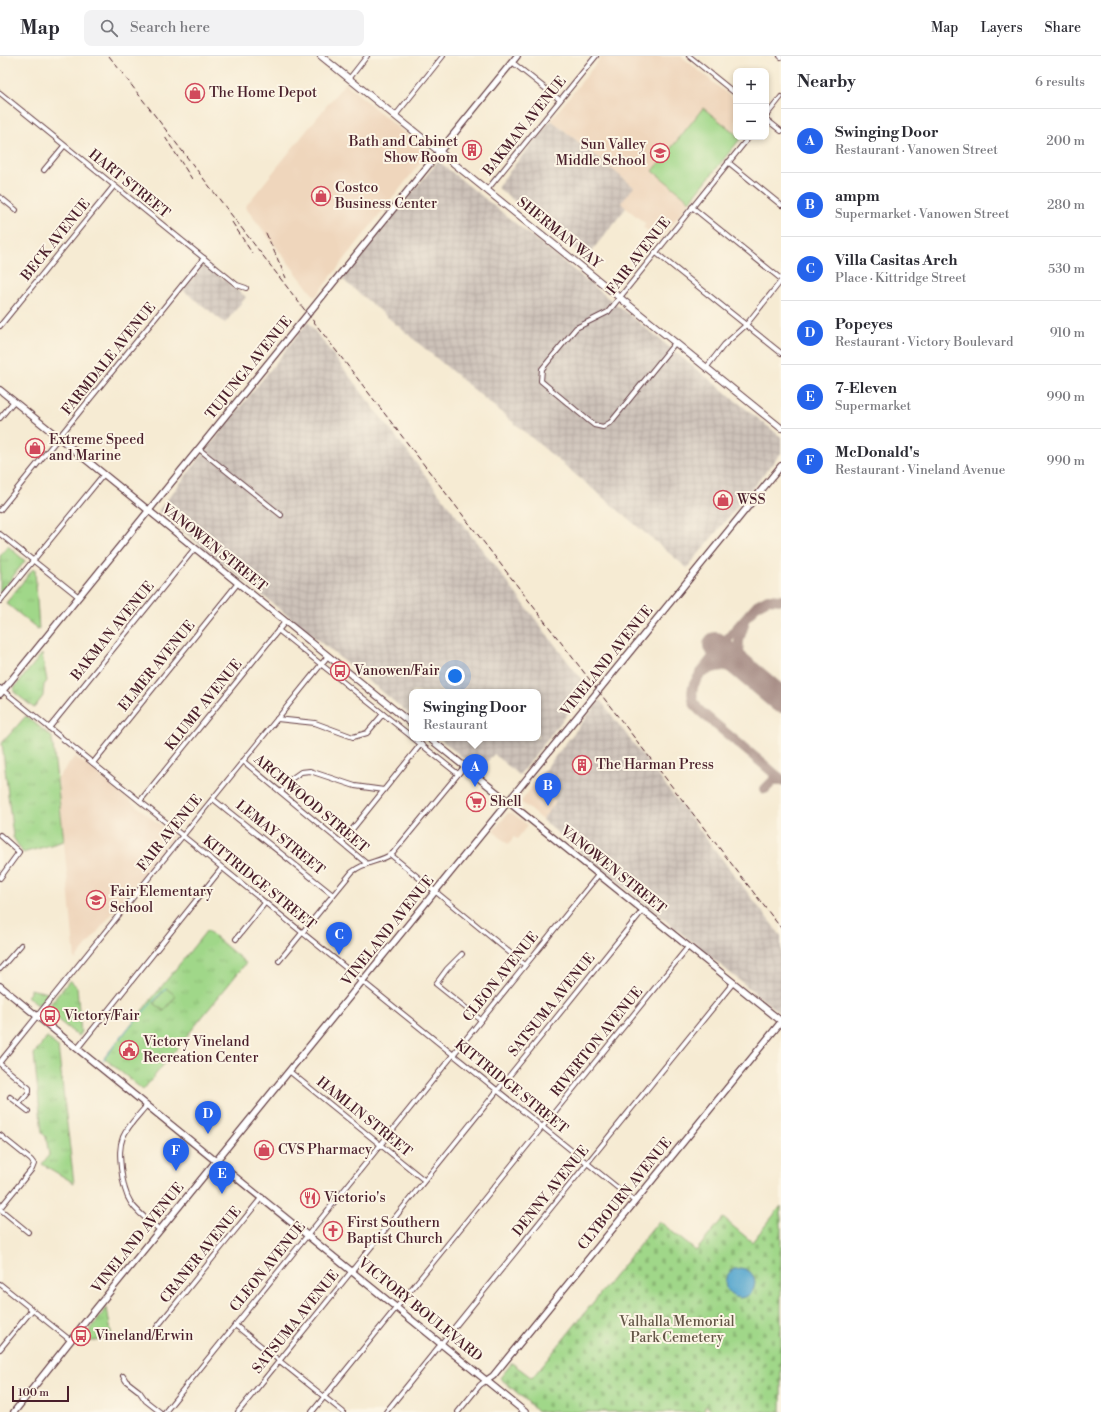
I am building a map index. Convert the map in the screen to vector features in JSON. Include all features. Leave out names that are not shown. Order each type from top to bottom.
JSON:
[{"type":"main road","name":"SHERMAN WAY","points":[[321,56],[781,428]]},
{"type":"main road","name":"TUJUNGA AVENUE","points":[[1,691],[440,152],[516,56]]},
{"type":"main road","name":"VANOWEN STREET","points":[[0,390],[409,722]]},
{"type":"main road","name":"VINELAND AVENUE","points":[[14,1412],[70,1340],[781,466]]},
{"type":"main road","name":"VANOWEN STREET","points":[[433,741],[781,1022]]},
{"type":"main road","name":"VICTORY BOULEVARD","points":[[0,986],[308,1234],[525,1412]]},
{"type":"main road","name":"CLYBOURN AVENUE","points":[[487,1380],[493,1376],[781,1022]]},
{"type":"street","points":[[349,79],[368,56]]},
{"type":"street","points":[[394,116],[443,56]]},
{"type":"street","name":"BAKMAN AVENUE","points":[[487,190],[596,56]]},
{"type":"street","points":[[689,56],[733,92]]},
{"type":"street","points":[[512,62],[560,100]]},
{"type":"street","name":"HART STREET","points":[[0,93],[237,285],[246,288]]},
{"type":"street","points":[[769,113],[781,97]]},
{"type":"street","points":[[769,120],[781,131]]},
{"type":"street","name":"FAIR AVENUE","points":[[675,343],[611,422],[603,427],[594,425],[543,384],[540,378],[542,369],[576,328],[608,312],[746,140]]},
{"type":"street","points":[[44,170],[64,146]]},
{"type":"street","points":[[728,162],[781,205]]},
{"type":"street","name":"BECK AVENUE","points":[[0,326],[114,186]]},
{"type":"street","points":[[0,197],[16,210]]},
{"type":"street","points":[[692,207],[781,280],[746,325],[724,345],[706,368]]},
{"type":"street","points":[[656,252],[781,353]]},
{"type":"street","name":"FARMDALE AVENUE","points":[[0,510],[204,258]]},
{"type":"street","points":[[0,418],[14,401]]},
{"type":"street","points":[[199,449],[281,515]]},
{"type":"street","points":[[0,601],[104,474]]},
{"type":"street","points":[[0,534],[79,597]]},
{"type":"street","name":"BAKMAN AVENUE","points":[[49,728],[195,548]]},
{"type":"street","name":"ELMER AVENUE","points":[[93,763],[238,583]]},
{"type":"street","name":"KLUMP AVENUE","points":[[140,801],[285,622]]},
{"type":"street","points":[[278,630],[409,736]]},
{"type":"street","name":"FAIR AVENUE","points":[[0,1063],[328,656]]},
{"type":"street","name":"KITTRIDGE STREET","points":[[1,691],[93,763],[634,1201]]},
{"type":"street","points":[[276,720],[315,723],[353,737],[367,733],[383,714]]},
{"type":"street","points":[[416,741],[458,774]]},
{"type":"street","points":[[342,842],[421,744]]},
{"type":"street","name":"ARCHWOOD STREET","points":[[243,761],[366,863]]},
{"type":"street","points":[[280,961],[352,872],[366,863],[385,859],[391,856],[464,767]]},
{"type":"street","points":[[281,792],[291,779],[301,772],[310,771],[355,786],[384,790]]},
{"type":"street","name":"LEMAY STREET","points":[[213,798],[333,895]]},
{"type":"street","points":[[0,835],[19,852],[0,878]]},
{"type":"street","points":[[391,856],[525,965]]},
{"type":"street","points":[[77,1049],[222,868]]},
{"type":"street","name":"CLEON AVENUE","points":[[165,1412],[599,874]]},
{"type":"street","points":[[236,939],[265,903]]},
{"type":"street","name":"SATSUMA AVENUE","points":[[238,1412],[351,1270],[643,910]]},
{"type":"street","points":[[0,969],[21,945]]},
{"type":"street","name":"RIVERTON AVENUE","points":[[312,1412],[688,946]]},
{"type":"street","points":[[462,954],[436,984],[481,1020]]},
{"type":"street","name":"DENNY AVENUE","points":[[386,1412],[733,983]]},
{"type":"street","points":[[0,1063],[29,1088],[29,1092],[19,1104]]},
{"type":"street","name":"HAMLIN STREET","points":[[289,1071],[424,1180]]},
{"type":"street","points":[[10,1097],[28,1112]]},
{"type":"street","points":[[147,1105],[123,1137],[120,1153],[124,1191],[128,1201],[160,1230]]},
{"type":"street","points":[[0,1135],[34,1164],[32,1169],[0,1209],[28,1232]]},
{"type":"street","name":"CRANER AVENUE","points":[[157,1327],[262,1197]]},
{"type":"street","points":[[0,1284],[70,1340]]},
{"type":"street","points":[[0,1349],[32,1310]]},
{"type":"street","points":[[235,1325],[342,1412]]},
{"type":"street","points":[[123,1376],[126,1381],[139,1391],[146,1401],[160,1412]]},
{"type":"street","points":[[458,1412],[480,1385],[487,1380]]},
{"type":"shaded area","name":"Sun Valley Middle School","points":[[602,56],[681,56],[733,99],[733,140],[740,140],[659,240],[643,227],[646,224],[620,203],[633,187],[551,120]]},
{"type":"shaded area","points":[[345,83],[428,153],[315,297],[245,207]]},
{"type":"shaded area","points":[[551,120],[634,187],[621,203],[626,208],[586,258],[497,187]]},
{"type":"shaded area","points":[[438,161],[781,437],[781,453],[687,568],[342,279]]},
{"type":"shaded area","points":[[205,264],[246,297],[225,323],[183,290]]},
{"type":"shaded area","points":[[308,322],[588,688],[519,775],[494,754],[479,771],[443,741],[541,741],[541,689],[409,689],[409,714],[158,511]]},
{"type":"shaded area","points":[[600,700],[781,936],[781,1014],[542,820],[556,802],[546,794],[547,791],[535,782]]},
{"type":"shaded area","name":"Fair Elementary School","points":[[75,756],[174,836],[75,960],[58,778]]},
{"type":"shaded area","points":[[535,782],[548,792],[546,794],[556,802],[542,820],[521,802]]},
{"type":"shaded area","points":[[508,813],[512,813],[528,825],[517,839],[514,837],[508,844],[493,831]]},
{"type":"green space","points":[[703,108],[733,132],[733,140],[739,140],[690,201],[653,171]]},
{"type":"green space","points":[[8,546],[25,561],[0,593],[0,556]]},
{"type":"green space","points":[[33,569],[35,569],[39,630],[6,603]]},
{"type":"green space","points":[[42,654],[47,681],[44,685],[43,696],[34,708],[14,692],[14,688]]},
{"type":"green space","points":[[26,716],[52,737],[64,841],[23,853],[13,837],[2,743]]},
{"type":"green space","points":[[207,930],[246,963],[143,1090],[104,1058]]},
{"type":"green space","points":[[70,980],[77,987],[81,1034],[78,1036],[48,1012],[48,1007]]},
{"type":"green space","points":[[166,988],[176,996],[164,1011],[154,1003]]},
{"type":"green space","points":[[30,989],[48,993],[40,1004],[36,1004],[27,996],[30,993]]},
{"type":"green space","points":[[47,1037],[58,1047],[74,1183],[42,1164],[49,1155],[46,1137],[42,1133],[34,1054]]},
{"type":"green space","name":"Valhalla Memorial Park Cemetery","points":[[781,1206],[781,1412],[713,1412],[706,1406],[703,1412],[537,1412],[528,1402],[500,1378],[512,1363],[532,1378],[659,1221],[696,1251],[723,1218],[752,1242]]},
{"type":"green space","points":[[107,1308],[112,1338],[80,1343]]},
{"type":"water","points":[[740,1268],[746,1269],[754,1277],[754,1289],[746,1297],[740,1298],[734,1297],[726,1289],[725,1283],[726,1277],[734,1269]]},
{"type":"waterway","points":[[103,1060],[130,1026],[166,988]]},
{"type":"taxiway","points":[[781,600],[768,599],[757,605],[703,670],[696,680],[692,694],[695,704],[701,712],[781,779]]},
{"type":"taxiway","points":[[744,625],[739,640],[739,652],[744,663],[753,676]]},
{"type":"taxiway","points":[[704,672],[721,666],[733,668],[751,675]]},
{"type":"taxiway","points":[[765,789],[773,781],[781,781]]},
{"type":"runway","points":[[716,645],[781,700]]},
{"type":"railway","points":[[109,56],[781,928]]},
{"type":"railway","points":[[165,137],[192,179]]},
{"type":"railway","points":[[232,222],[252,253]]},
{"type":"railway","points":[[266,233],[286,278]]},
{"type":"place","name":"The Home Depot","points":[[195,93]]},
{"type":"place","name":"Bath and Cabinet Show Room","points":[[472,150]]},
{"type":"place","name":"Sun Valley Middle School","points":[[660,153]]},
{"type":"place","name":"Costco Business Center","points":[[321,196]]},
{"type":"place","name":"Extreme Speed and Marine","points":[[35,448]]},
{"type":"place","name":"WSS","points":[[723,500]]},
{"type":"place","name":"Vanowen/Fair","points":[[340,671]]},
{"type":"place","name":"The Harman Press","points":[[582,765]]},
{"type":"place","name":"Swinging Door","points":[[475,787]]},
{"type":"place","name":"Shell","points":[[476,802]]},
{"type":"place","name":"ampm","points":[[548,806]]},
{"type":"place","name":"Fair Elementary School","points":[[96,900]]},
{"type":"place","name":"Villa Casitas Arch","points":[[339,955]]},
{"type":"place","name":"Victory/Fair","points":[[50,1016]]},
{"type":"place","name":"Victory Vineland Recreation Center","points":[[129,1050]]},
{"type":"place","name":"Popeyes","points":[[208,1134]]},
{"type":"place","name":"CVS Pharmacy","points":[[264,1150]]},
{"type":"place","name":"McDonald's","points":[[176,1171]]},
{"type":"place","name":"7-Eleven","points":[[222,1194]]},
{"type":"place","name":"Victorio's","points":[[310,1198]]},
{"type":"place","name":"First Southern Baptist Church","points":[[333,1231]]},
{"type":"place","name":"Vineland/Erwin","points":[[81,1336]]}]
